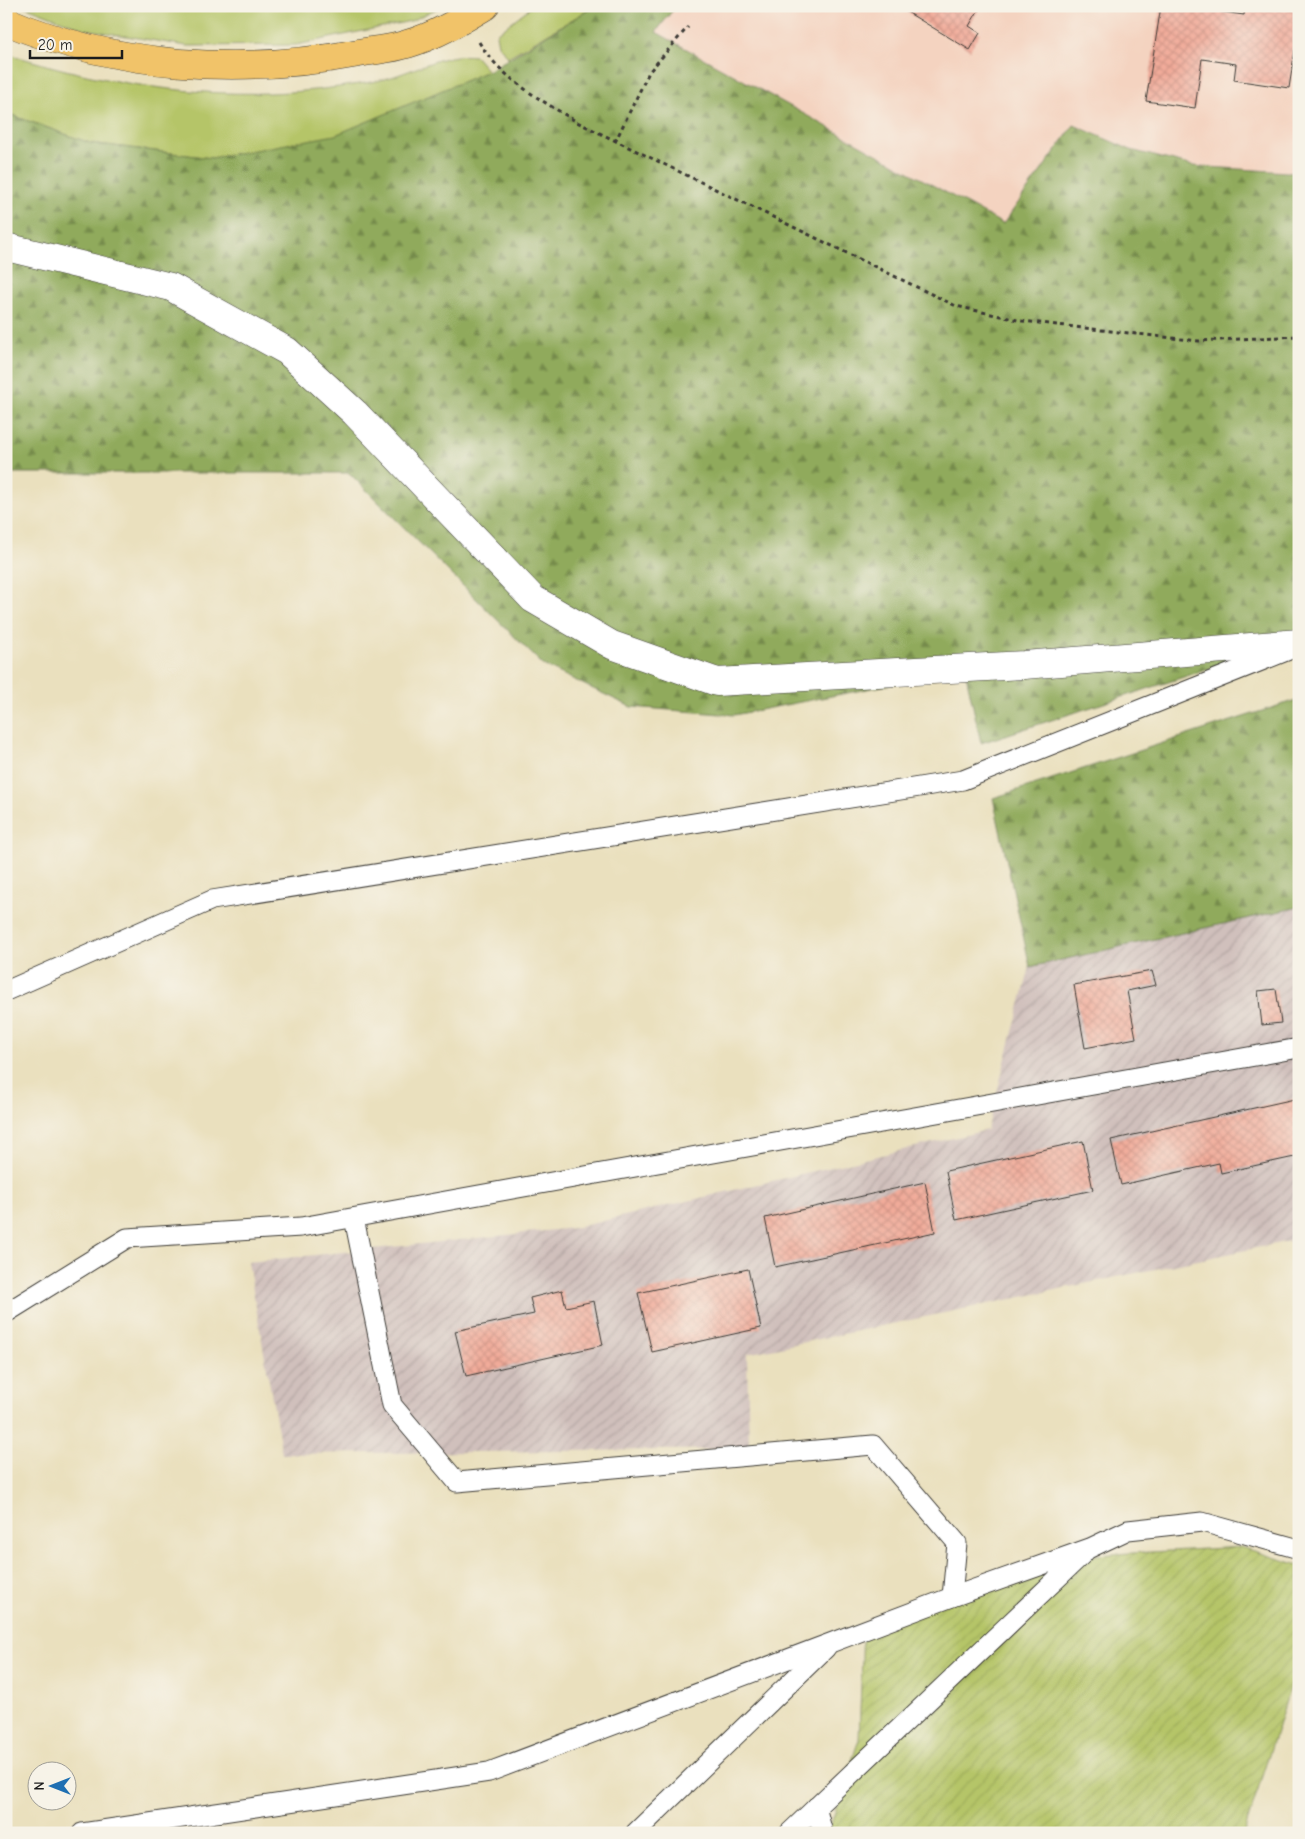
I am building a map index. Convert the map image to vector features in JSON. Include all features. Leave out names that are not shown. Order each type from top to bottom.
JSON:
[{"type":"main road","points":[[6,21],[38,35],[102,52],[181,64],[264,66],[319,60],[407,44],[452,26],[479,10]]},
{"type":"street","points":[[6,246],[170,287],[287,351],[355,413],[533,600],[612,645],[717,682],[1024,665],[1299,645]]},
{"type":"lane","points":[[6,991],[212,900],[963,780],[1299,645]]},
{"type":"lane","points":[[6,1313],[127,1238],[301,1227],[1299,1048]]},
{"type":"lane","points":[[354,1218],[392,1405],[457,1482],[873,1445],[957,1543],[952,1597]]},
{"type":"lane","points":[[82,1833],[489,1772],[952,1597],[1090,1548],[1128,1530],[1202,1522],[1299,1549]]},
{"type":"lane","points":[[790,1833],[1090,1548]]},
{"type":"lane","points":[[635,1833],[832,1642]]},
{"type":"lane","points":[[816,1807],[823,1833]]},
{"type":"path","points":[[479,10],[487,55],[526,90],[577,122],[956,306],[1022,321],[1199,341],[1299,336]]},
{"type":"path","points":[[615,142],[649,72],[688,26]]},
{"type":"shaded area","points":[[676,6],[1299,6],[1299,171],[1287,172],[1193,166],[1131,150],[1074,125],[1003,225],[656,32]]},
{"type":"shaded area","points":[[1299,907],[1299,1239],[747,1354],[749,1449],[282,1454],[248,1262],[574,1228],[987,1130],[1030,967]]},
{"type":"green space","points":[[24,6],[442,6],[411,21],[296,45],[187,46],[84,29]]},
{"type":"green space","points":[[532,6],[595,6],[508,57],[498,45],[496,34]]},
{"type":"green space","points":[[595,6],[676,6],[656,32],[1003,224],[1074,125],[1131,150],[1193,166],[1287,172],[1299,171],[1299,630],[1233,661],[981,743],[965,670],[734,715],[631,707],[543,665],[349,473],[6,473],[6,113],[90,143],[212,158],[335,135],[488,71]]},
{"type":"green space","points":[[6,53],[88,75],[129,83],[213,93],[297,92],[339,87],[382,80],[442,59],[464,55],[475,56],[488,71],[335,136],[211,158],[90,143],[6,113]]},
{"type":"green space","points":[[1299,699],[1299,907],[1030,967],[993,798]]},
{"type":"green space","points":[[1241,1547],[1299,1565],[1299,1660],[1244,1833],[828,1833],[859,1739],[863,1629],[1059,1557]]},
{"type":"building","points":[[897,6],[981,6],[969,26],[980,33],[970,50]]},
{"type":"building","points":[[1161,6],[1210,6],[1209,10],[1244,15],[1245,6],[1299,6],[1299,51],[1295,50],[1289,88],[1234,80],[1236,64],[1202,59],[1195,108],[1146,101]]},
{"type":"building","points":[[1152,971],[1156,985],[1127,991],[1136,1038],[1085,1048],[1074,985]]},
{"type":"building","points":[[1276,989],[1281,1023],[1262,1025],[1258,991]]},
{"type":"building","points":[[1299,1098],[1299,1156],[1221,1173],[1219,1163],[1121,1185],[1111,1140]]},
{"type":"building","points":[[1083,1141],[1093,1190],[956,1220],[946,1171]]},
{"type":"building","points":[[925,1182],[935,1232],[775,1267],[765,1218]]},
{"type":"building","points":[[748,1269],[761,1328],[652,1352],[638,1293]]},
{"type":"building","points":[[562,1290],[566,1307],[594,1301],[603,1345],[466,1376],[455,1331],[534,1314],[530,1298]]}]
